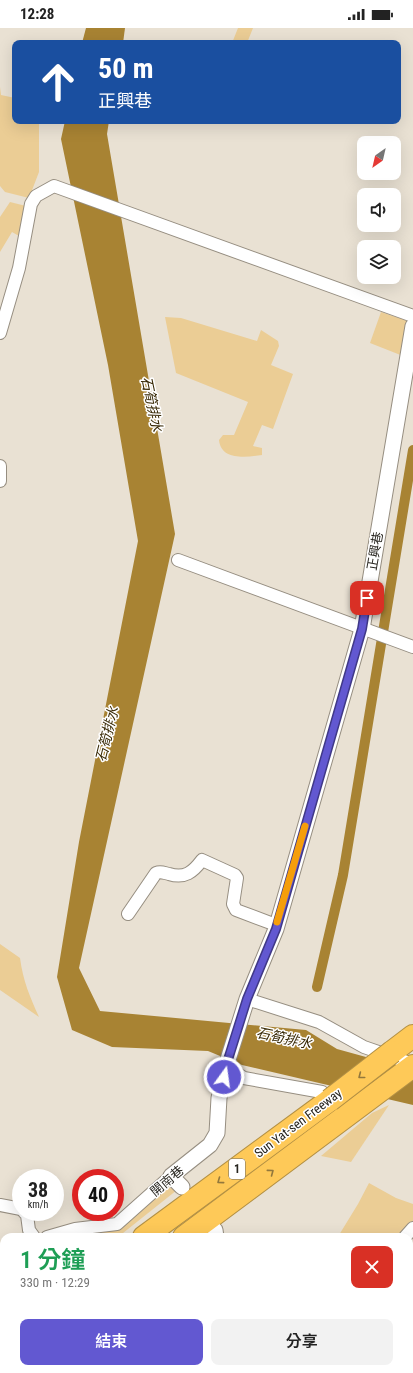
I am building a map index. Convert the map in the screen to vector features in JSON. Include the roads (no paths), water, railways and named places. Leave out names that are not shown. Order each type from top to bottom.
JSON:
[{"type":"highway","name":"Sun Yat-sen Freeway","points":[[149,1233],[326,1096],[392,1052],[413,1036]]},
{"type":"highway","name":"Sun Yat-sen Freeway","points":[[189,1233],[413,1065]]},
{"type":"street","points":[[0,333],[19,268],[32,204],[36,196],[54,186],[413,316]]},
{"type":"street","name":"正興巷","points":[[247,999],[276,924],[362,629],[413,326]]},
{"type":"street","points":[[0,466],[0,481]]},
{"type":"street","points":[[178,560],[413,648]]},
{"type":"street","points":[[128,914],[156,873],[161,872],[176,876],[186,874],[195,870],[202,860],[235,875],[237,878],[232,904],[236,910],[276,924]]},
{"type":"street","points":[[247,999],[319,1022],[364,1047],[413,1065]]},
{"type":"street","name":"開南巷","points":[[60,1233],[75,1229],[117,1224],[171,1176],[206,1148],[215,1137],[218,1127],[220,1098],[226,1066],[247,999]]},
{"type":"street","points":[[226,1066],[244,1078],[326,1096]]},
{"type":"street","points":[[171,1176],[182,1187]]},
{"type":"street","points":[[0,1205],[12,1207]]},
{"type":"street","points":[[28,1221],[29,1230],[31,1233]]},
{"type":"water","points":[[86,28],[125,28],[123,40],[83,40]]},
{"type":"water","name":"石筍排水","points":[[64,124],[109,124],[107,134],[175,534],[79,968],[100,1011],[306,1030],[337,1049],[413,1070],[413,1105],[242,1065],[208,1051],[112,1047],[72,1030],[57,977],[79,842],[138,541],[108,365],[61,139]]},
{"type":"waterway","points":[[317,987],[343,875],[413,450]]}]
